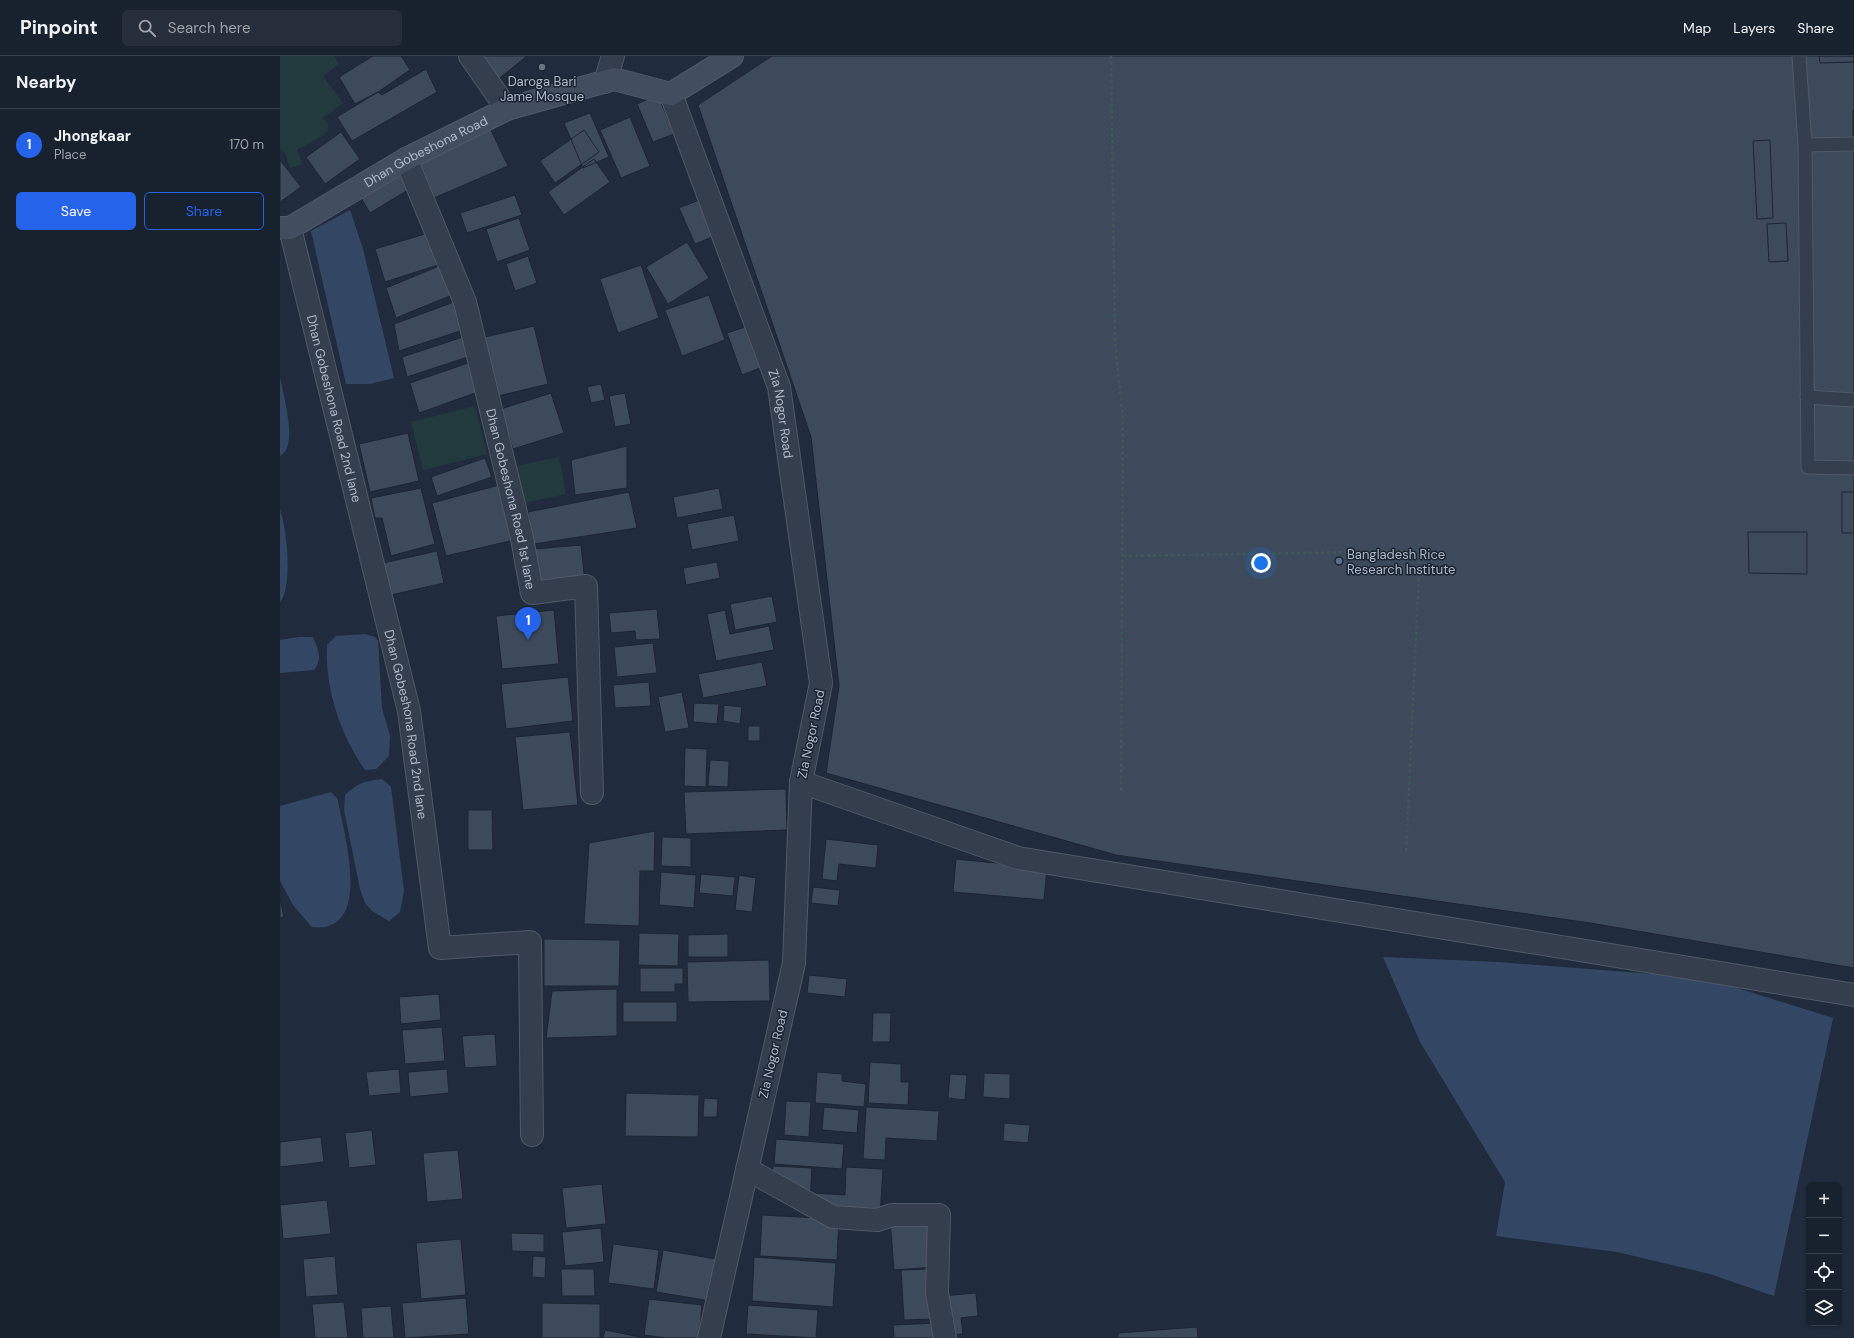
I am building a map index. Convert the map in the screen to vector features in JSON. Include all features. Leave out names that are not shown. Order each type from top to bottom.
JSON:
[{"type":"street","points":[[470,56],[507,109]]},
{"type":"street","points":[[605,82],[613,56]]},
{"type":"street","points":[[671,94],[732,56]]},
{"type":"street","name":"Dhan Gobeshona Road","points":[[285,228],[406,159],[507,109],[614,79],[671,94]]},
{"type":"street","name":"Zia Nogor Road","points":[[671,94],[779,388],[821,683],[801,782],[794,963],[709,1338]]},
{"type":"street","name":"Dhan Gobeshona Road 1st lane","points":[[406,159],[464,302],[522,538],[532,593],[586,586],[592,793]]},
{"type":"street","name":"Dhan Gobeshona Road 2nd lane","points":[[285,228],[409,711],[440,948],[530,942],[532,1135]]},
{"type":"street","points":[[801,782],[1018,858],[1854,995]]},
{"type":"street","points":[[747,1169],[833,1217],[877,1220],[892,1215],[939,1215],[937,1293],[945,1338]]},
{"type":"lane","points":[[1799,56],[1805,145],[1808,467],[1854,468]]},
{"type":"lane","points":[[1805,145],[1854,144]]},
{"type":"lane","points":[[1807,396],[1854,400]]},
{"type":"path","points":[[1111,56],[1116,342],[1123,419],[1121,794]]},
{"type":"path","points":[[1123,556],[1420,551],[1406,854]]},
{"type":"green space","points":[[280,56],[334,56],[339,64],[323,76],[343,103],[323,118],[328,124],[328,131],[321,137],[297,150],[303,164],[290,168],[285,153],[280,149]]},
{"type":"green space","points":[[475,406],[487,454],[423,470],[411,422]]},
{"type":"green space","points":[[559,457],[566,494],[524,503],[516,466]]},
{"type":"water","points":[[350,210],[363,249],[394,378],[370,384],[346,384],[311,231]]},
{"type":"water","points":[[280,377],[289,431],[286,450],[280,456]]},
{"type":"water","points":[[280,510],[287,543],[288,571],[284,594],[280,602]]},
{"type":"water","points":[[365,634],[375,637],[378,641],[382,708],[390,736],[389,756],[376,769],[365,770],[348,741],[336,710],[329,678],[327,645],[336,636]]},
{"type":"water","points":[[299,637],[313,637],[319,654],[317,666],[314,670],[280,673],[280,640]]},
{"type":"water","points":[[382,779],[391,787],[404,891],[400,912],[389,921],[372,911],[365,903],[360,889],[344,810],[345,795],[362,783]]},
{"type":"water","points":[[331,792],[338,801],[349,857],[349,899],[343,915],[331,925],[312,927],[293,905],[280,881],[280,806]]},
{"type":"water","points":[[1383,957],[1498,962],[1705,978],[1833,1018],[1774,1296],[1710,1274],[1617,1252],[1496,1236],[1505,1182],[1420,1042]]},
{"type":"building","points":[[373,56],[401,56],[410,70],[378,92],[355,104],[339,77]]},
{"type":"building","points":[[477,56],[527,56],[496,81]]},
{"type":"building","name":"Bangladesh Rice Research Institute","points":[[772,56],[1854,56],[1854,968],[1590,923],[1116,855],[826,773],[839,686],[811,437],[698,105]]},
{"type":"building","points":[[1819,56],[1854,56],[1854,62],[1820,63]]},
{"type":"building","points":[[426,69],[437,92],[352,141],[337,117],[378,92],[382,95]]},
{"type":"building","points":[[658,95],[674,134],[653,142],[637,104]]},
{"type":"building","points":[[1854,111],[1854,138],[1853,138]]},
{"type":"building","points":[[590,113],[609,157],[583,168],[564,123]]},
{"type":"building","points":[[630,117],[650,166],[621,178],[600,130]]},
{"type":"building","points":[[489,126],[508,166],[434,198],[420,164]]},
{"type":"building","points":[[584,130],[599,152],[555,183],[540,161]]},
{"type":"building","points":[[341,132],[360,159],[325,184],[306,157]]},
{"type":"building","points":[[1770,140],[1773,218],[1757,219],[1753,141]]},
{"type":"building","points":[[594,159],[610,182],[564,215],[548,192]]},
{"type":"building","points":[[280,160],[301,187],[280,202]]},
{"type":"building","points":[[404,173],[413,187],[370,213],[361,198]]},
{"type":"building","points":[[515,195],[522,215],[467,233],[460,213]]},
{"type":"building","points":[[702,199],[717,235],[695,244],[679,208]]},
{"type":"building","points":[[519,218],[530,250],[497,262],[486,229]]},
{"type":"building","points":[[1786,223],[1788,261],[1769,262],[1767,224]]},
{"type":"building","points":[[428,233],[438,265],[385,282],[375,249]]},
{"type":"building","points":[[687,242],[709,278],[668,304],[646,267]]},
{"type":"building","points":[[528,256],[537,283],[515,291],[506,264]]},
{"type":"building","points":[[641,265],[659,318],[618,333],[600,279]]},
{"type":"building","points":[[439,266],[452,295],[396,318],[386,288]]},
{"type":"building","points":[[709,295],[725,340],[682,356],[665,310]]},
{"type":"building","points":[[454,302],[460,331],[399,351],[394,324]]},
{"type":"building","points":[[534,326],[548,384],[494,397],[480,338]]},
{"type":"building","points":[[745,327],[760,368],[742,375],[727,333]]},
{"type":"building","points":[[463,337],[468,357],[407,377],[402,357]]},
{"type":"building","points":[[468,363],[478,392],[419,413],[410,383]]},
{"type":"building","points":[[601,384],[605,400],[591,403],[587,387]]},
{"type":"building","points":[[551,393],[564,433],[513,449],[501,409]]},
{"type":"building","points":[[625,393],[631,424],[615,427],[609,396]]},
{"type":"building","points":[[408,433],[419,481],[370,492],[359,444]]},
{"type":"building","points":[[627,446],[627,488],[575,495],[571,460]]},
{"type":"building","points":[[485,458],[492,477],[437,496],[431,477]]},
{"type":"building","points":[[499,485],[514,540],[446,556],[432,503]]},
{"type":"building","points":[[421,488],[435,544],[391,556],[382,518],[375,518],[371,498]]},
{"type":"building","points":[[719,488],[723,509],[677,518],[673,497]]},
{"type":"building","points":[[629,492],[637,528],[534,544],[528,512]]},
{"type":"building","points":[[1842,492],[1854,492],[1854,533],[1842,533]]},
{"type":"building","points":[[734,515],[739,541],[692,550],[687,524]]},
{"type":"building","points":[[1748,532],[1807,532],[1807,574],[1749,573]]},
{"type":"building","points":[[581,545],[585,583],[538,588],[534,549]]},
{"type":"building","points":[[437,551],[444,583],[391,595],[383,563]]},
{"type":"building","points":[[717,562],[720,578],[686,585],[683,568]]},
{"type":"building","points":[[772,596],[777,622],[735,630],[730,604]]},
{"type":"building","points":[[657,609],[660,639],[636,640],[635,631],[611,633],[609,613]]},
{"type":"building","points":[[554,610],[559,664],[502,669],[496,616]]},
{"type":"building","points":[[725,610],[730,634],[769,626],[774,650],[716,661],[707,614]]},
{"type":"building","points":[[653,643],[657,673],[617,677],[614,647]]},
{"type":"building","points":[[762,662],[767,686],[703,698],[698,674]]},
{"type":"building","points":[[568,677],[573,721],[506,729],[501,684]]},
{"type":"building","points":[[649,682],[651,706],[615,708],[613,685]]},
{"type":"building","points":[[682,692],[689,728],[665,732],[658,697]]},
{"type":"building","points":[[694,703],[719,704],[717,724],[693,722]]},
{"type":"building","points":[[724,705],[742,707],[740,724],[723,721]]},
{"type":"building","points":[[748,726],[760,726],[760,741],[748,741]]},
{"type":"building","points":[[570,732],[578,805],[523,810],[515,737]]},
{"type":"building","points":[[685,748],[707,749],[706,787],[684,786]]},
{"type":"building","points":[[710,760],[729,761],[728,787],[708,786]]},
{"type":"building","points":[[786,789],[787,830],[686,834],[684,792]]},
{"type":"building","points":[[468,810],[492,810],[493,850],[468,850]]},
{"type":"building","points":[[655,831],[654,871],[640,871],[639,926],[584,924],[589,843]]},
{"type":"building","points":[[662,837],[691,838],[691,867],[661,866]]},
{"type":"building","points":[[826,839],[878,845],[876,868],[839,864],[837,881],[822,879]]},
{"type":"building","points":[[956,859],[1047,868],[1044,900],[953,892]]},
{"type":"building","points":[[661,872],[696,875],[694,908],[659,905]]},
{"type":"building","points":[[701,874],[735,877],[733,896],[699,893]]},
{"type":"building","points":[[739,875],[756,878],[752,912],[735,910]]},
{"type":"building","points":[[813,887],[840,890],[838,906],[811,903]]},
{"type":"building","points":[[280,898],[284,917],[280,918]]},
{"type":"building","points":[[639,933],[679,934],[678,966],[638,965]]},
{"type":"building","points":[[728,934],[728,957],[688,957],[688,935]]},
{"type":"building","points":[[544,939],[620,940],[619,986],[544,986]]},
{"type":"building","points":[[769,960],[770,1001],[688,1002],[687,962]]},
{"type":"building","points":[[640,968],[683,968],[683,984],[675,984],[675,992],[640,992]]},
{"type":"building","points":[[809,975],[847,979],[845,997],[807,993]]},
{"type":"building","points":[[617,989],[617,1036],[546,1038],[552,991]]},
{"type":"building","points":[[439,994],[441,1020],[401,1024],[399,997]]},
{"type":"building","points":[[623,1002],[677,1002],[677,1022],[623,1022]]},
{"type":"building","points":[[873,1013],[891,1013],[890,1042],[872,1042]]},
{"type":"building","points":[[442,1027],[445,1061],[405,1064],[402,1030]]},
{"type":"building","points":[[495,1034],[497,1066],[465,1068],[462,1036]]},
{"type":"building","points":[[870,1062],[901,1064],[901,1082],[909,1082],[908,1105],[868,1103]]},
{"type":"building","points":[[399,1069],[401,1093],[369,1096],[366,1072]]},
{"type":"building","points":[[447,1069],[449,1093],[410,1097],[408,1072]]},
{"type":"building","points":[[817,1072],[842,1074],[842,1081],[866,1084],[864,1107],[815,1103]]},
{"type":"building","points":[[984,1073],[1010,1074],[1010,1099],[983,1097]]},
{"type":"building","points":[[950,1074],[967,1075],[965,1100],[948,1098]]},
{"type":"building","points":[[626,1093],[699,1095],[698,1137],[625,1136]]},
{"type":"building","points":[[704,1098],[718,1099],[717,1117],[703,1117]]},
{"type":"building","points":[[786,1101],[811,1102],[809,1137],[784,1135]]},
{"type":"building","points":[[824,1107],[859,1110],[857,1133],[822,1130]]},
{"type":"building","points":[[866,1107],[939,1111],[937,1141],[886,1138],[885,1160],[863,1159]]},
{"type":"building","points":[[1004,1123],[1030,1125],[1028,1143],[1003,1141]]},
{"type":"building","points":[[372,1130],[376,1165],[349,1168],[345,1133]]},
{"type":"building","points":[[321,1137],[324,1162],[280,1167],[280,1142]]},
{"type":"building","points":[[776,1139],[844,1144],[842,1169],[774,1164]]},
{"type":"building","points":[[458,1150],[463,1199],[427,1202],[423,1153]]},
{"type":"building","points":[[773,1166],[812,1168],[810,1200],[771,1198]]},
{"type":"building","points":[[846,1167],[883,1169],[880,1217],[812,1213],[813,1193],[845,1195]]},
{"type":"building","points":[[602,1184],[606,1224],[566,1228],[562,1188]]},
{"type":"building","points":[[327,1200],[331,1234],[283,1239],[280,1205]]},
{"type":"building","points":[[762,1215],[839,1219],[837,1260],[760,1256]]},
{"type":"building","points":[[931,1216],[935,1267],[894,1270],[890,1219]]},
{"type":"building","points":[[601,1228],[604,1262],[565,1266],[562,1232]]},
{"type":"building","points":[[511,1233],[544,1234],[544,1252],[512,1251]]},
{"type":"building","points":[[461,1239],[466,1295],[421,1299],[416,1243]]},
{"type":"building","points":[[613,1244],[659,1250],[654,1289],[608,1283]]},
{"type":"building","points":[[663,1250],[716,1259],[710,1301],[656,1292]]},
{"type":"building","points":[[335,1256],[338,1295],[306,1297],[303,1259]]},
{"type":"building","points":[[533,1256],[546,1257],[545,1278],[532,1277]]},
{"type":"building","points":[[754,1257],[836,1263],[833,1307],[752,1301]]},
{"type":"building","points":[[561,1269],[594,1269],[595,1296],[562,1296]]},
{"type":"building","points":[[933,1269],[935,1319],[904,1320],[901,1270]]},
{"type":"building","points":[[976,1293],[978,1316],[961,1318],[963,1334],[946,1335],[942,1296]]},
{"type":"building","points":[[466,1298],[469,1334],[405,1338],[402,1303]]},
{"type":"building","points":[[649,1299],[702,1305],[699,1338],[667,1338],[644,1335]]},
{"type":"building","points":[[344,1302],[348,1338],[315,1338],[312,1304]]},
{"type":"building","points":[[542,1303],[600,1304],[600,1338],[542,1338]]},
{"type":"building","points":[[748,1305],[818,1310],[816,1338],[746,1334]]},
{"type":"building","points":[[391,1306],[394,1338],[363,1338],[361,1308]]},
{"type":"building","points":[[939,1323],[940,1338],[894,1338],[893,1325]]},
{"type":"building","points":[[1197,1327],[1198,1338],[1118,1338],[1118,1333]]},
{"type":"building","points":[[605,1330],[645,1338],[603,1338]]},
{"type":"place","name":"Daroga Bari Jame Mosque","points":[[542,67]]},
{"type":"place","name":"Bangladesh Rice Research Institute","points":[[1339,561]]},
{"type":"place","name":"Jhongkaar","points":[[528,640]]}]
